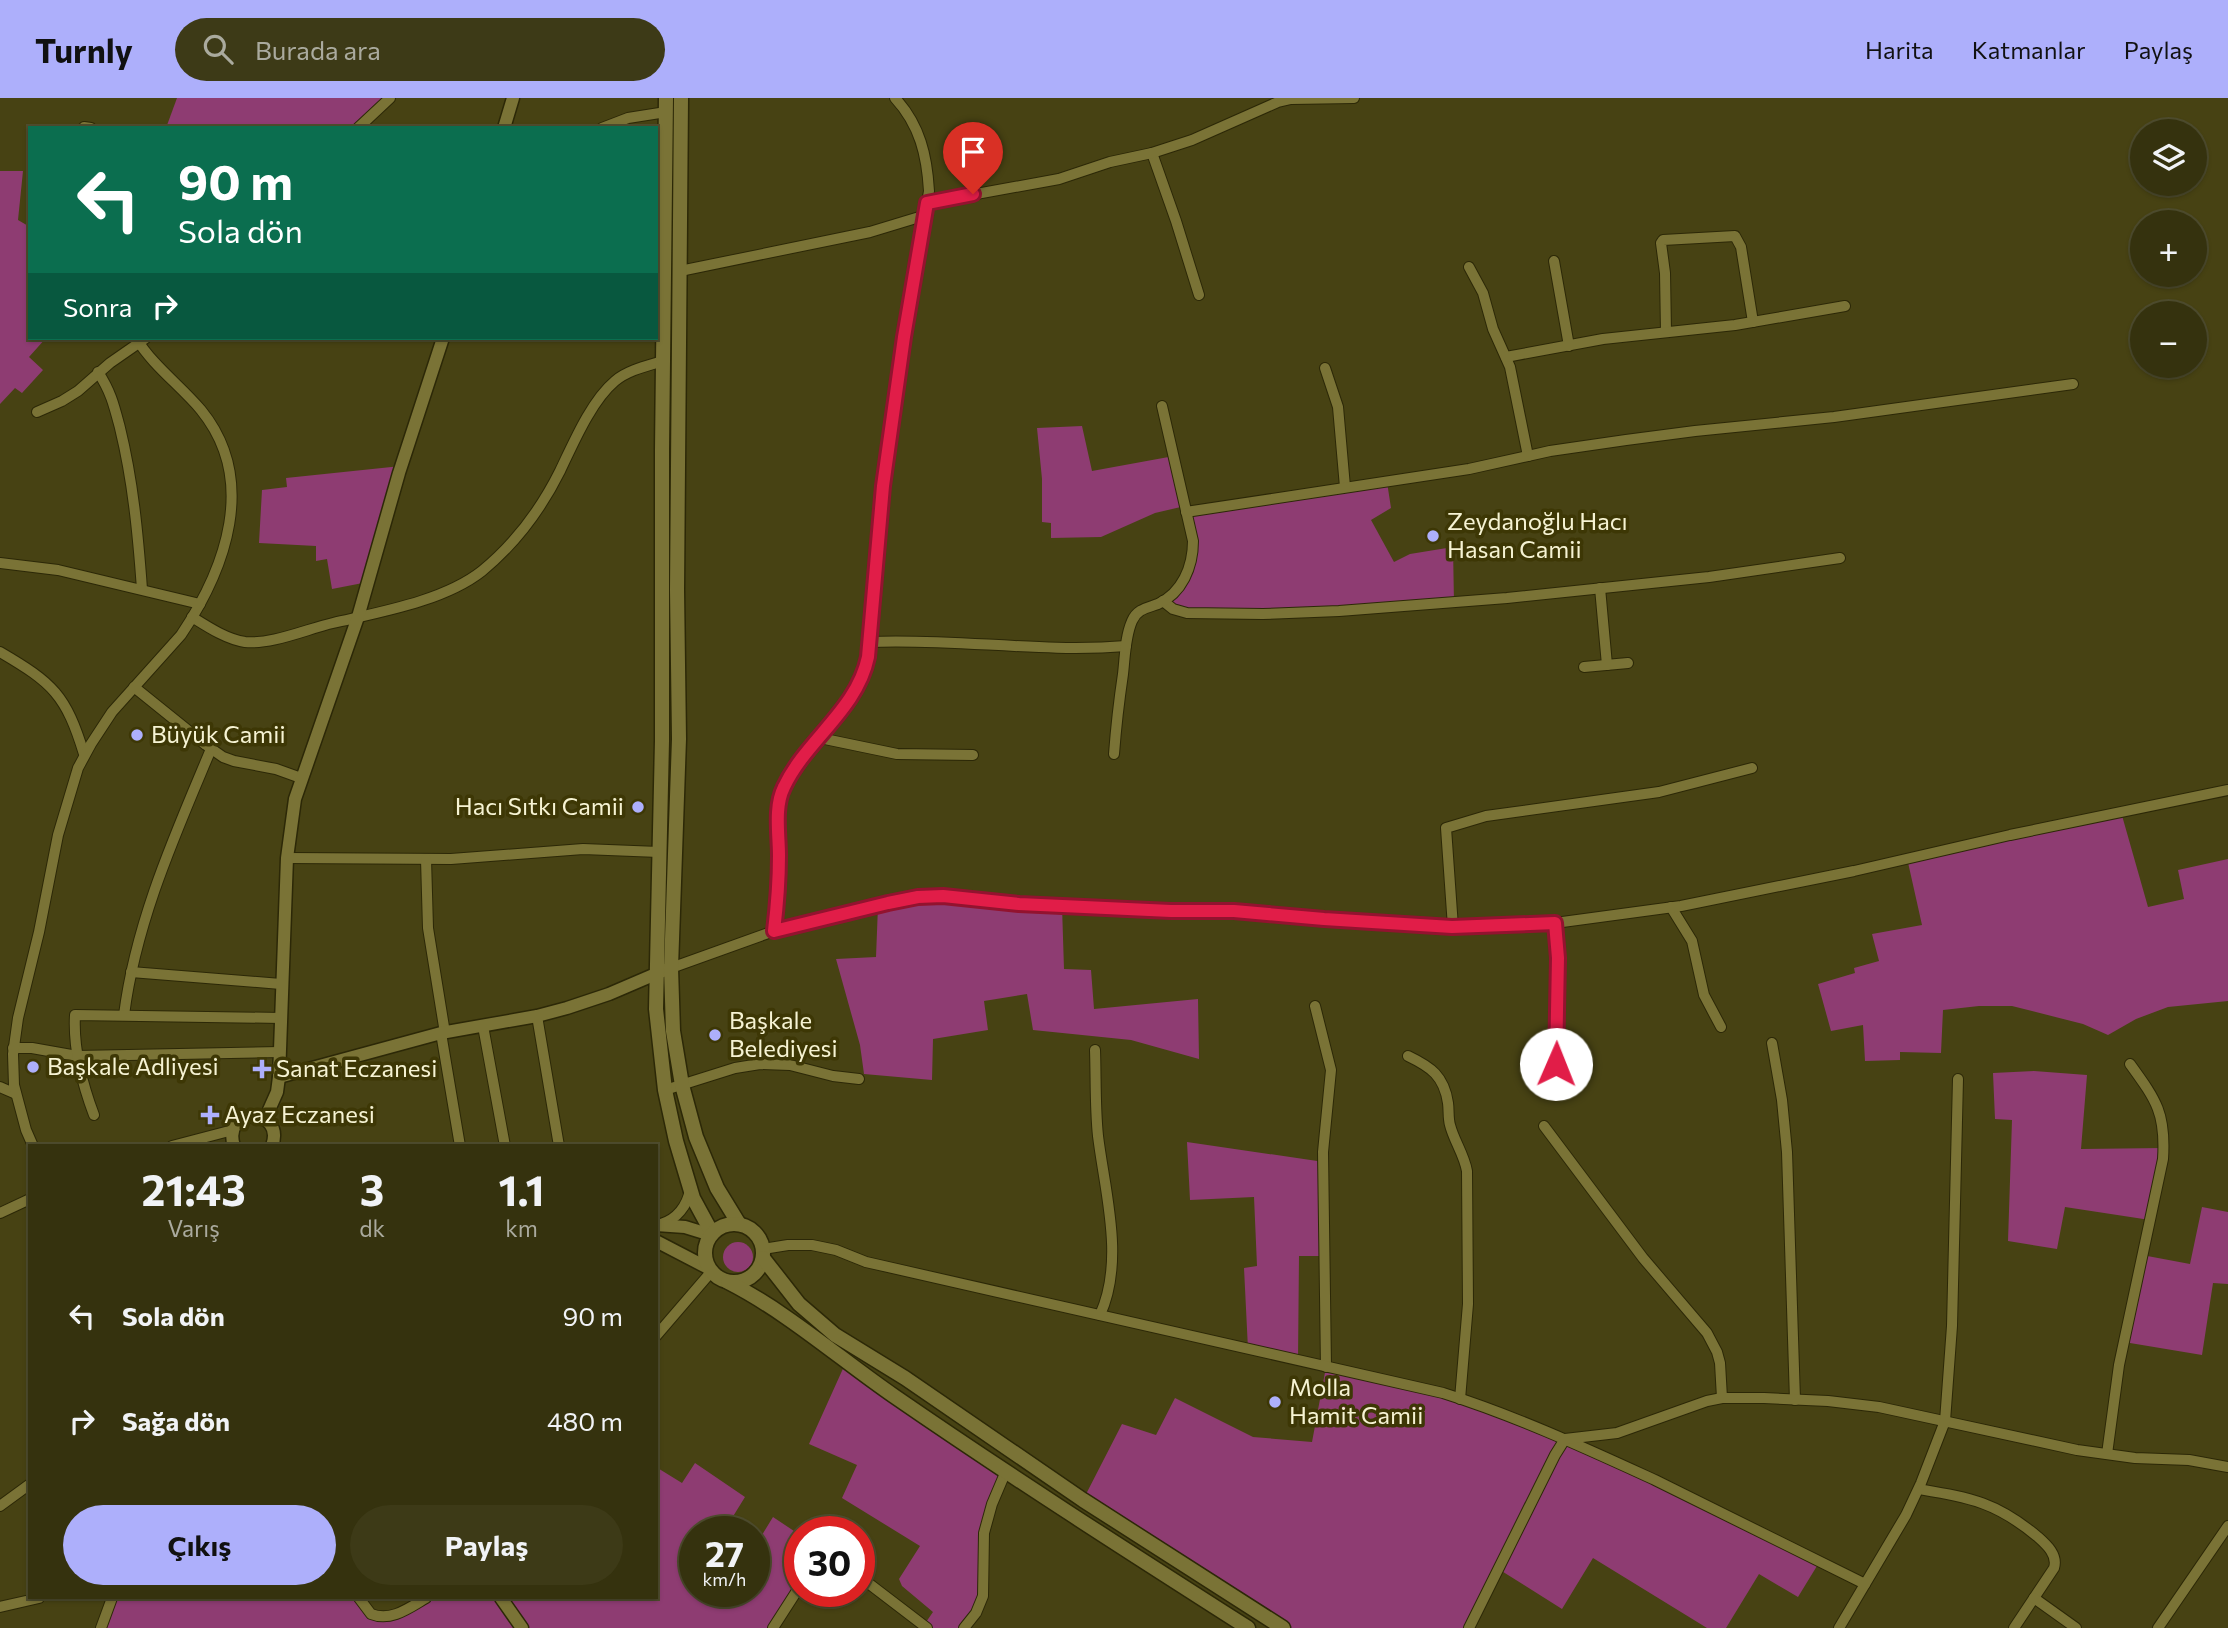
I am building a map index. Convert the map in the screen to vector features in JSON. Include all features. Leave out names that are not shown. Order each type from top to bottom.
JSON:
[{"type":"main road","points":[[681,98],[677,590],[679,739],[671,968],[673,1031],[682,1085],[696,1137],[709,1171],[739,1224]]},
{"type":"main road","points":[[666,105],[662,741],[655,975],[657,1032],[676,1141],[690,1189],[712,1234]]},
{"type":"main road","points":[[1248,1628],[1071,1516],[893,1395],[790,1320],[747,1292],[719,1278],[710,1270],[705,1253],[706,1242],[712,1234],[727,1224],[749,1227],[757,1234],[763,1254],[799,1304],[835,1335],[905,1378],[1093,1506],[1283,1628]]},
{"type":"main road","points":[[728,1282],[738,1282],[752,1276],[760,1268],[763,1254]]},
{"type":"street","points":[[360,126],[390,98]]},
{"type":"street","points":[[505,126],[513,98]]},
{"type":"street","points":[[774,931],[778,886],[779,799],[782,789],[792,772],[843,709],[862,678],[868,657],[880,509],[904,337],[927,203],[928,173],[920,138],[909,115],[895,98]]},
{"type":"street","points":[[927,203],[1059,179],[1110,162],[1152,153],[1192,140],[1278,102],[1291,99],[1354,98]]},
{"type":"street","points":[[607,126],[666,105]]},
{"type":"street","points":[[1152,153],[1199,295]]},
{"type":"street","points":[[680,271],[870,232],[926,215]]},
{"type":"street","points":[[1666,332],[1663,240],[1735,236],[1741,247],[1753,322]]},
{"type":"street","points":[[1555,261],[1569,345]]},
{"type":"street","points":[[1469,267],[1483,293],[1493,329],[1506,357],[1528,456]]},
{"type":"street","points":[[1506,357],[1569,345],[1753,322],[1845,306]]},
{"type":"street","points":[[37,412],[70,397],[139,340]]},
{"type":"street","points":[[32,1144],[16,1094],[13,1048],[58,835],[72,786],[85,754],[101,728],[181,635],[200,604],[224,552],[230,529],[231,499],[227,463],[221,444],[208,419],[161,370],[141,340]]},
{"type":"street","points":[[265,1119],[277,1092],[287,858],[292,816],[301,778],[358,617],[399,473],[442,340]]},
{"type":"street","points":[[192,617],[222,634],[245,642],[268,640],[445,592],[480,573],[504,551],[538,510],[582,426],[608,387],[625,374],[663,361]]},
{"type":"street","points":[[1325,368],[1338,407],[1345,488]]},
{"type":"street","points":[[98,372],[113,399],[129,463],[142,589]]},
{"type":"street","points":[[1186,512],[1695,431],[1846,416],[2073,384]]},
{"type":"street","points":[[1114,754],[1126,646],[1132,619],[1137,613],[1163,601],[1185,579],[1192,559],[1192,541],[1162,406]]},
{"type":"street","points":[[1163,601],[1173,609],[1187,613],[1263,614],[1413,606],[1709,577],[1840,558]]},
{"type":"street","points":[[0,563],[58,570],[200,604]]},
{"type":"street","points":[[1600,588],[1607,665]]},
{"type":"street","points":[[869,642],[924,641],[1073,649],[1126,646]]},
{"type":"street","points":[[0,652],[54,689],[66,707],[85,754]]},
{"type":"street","points":[[1584,667],[1628,663]]},
{"type":"street","points":[[135,687],[211,749],[234,761],[276,769],[301,778]]},
{"type":"street","points":[[820,738],[897,754],[973,755]]},
{"type":"street","points":[[124,1015],[131,972],[160,874],[211,749]]},
{"type":"street","points":[[1452,927],[1446,828],[1486,816],[1659,792],[1752,768]]},
{"type":"street","points":[[278,1077],[443,1033],[537,1016],[588,1002],[671,968],[774,931],[918,897],[943,896],[1019,904],[1171,911],[1234,911],[1452,927],[1555,923],[1671,907],[1841,874],[2010,835],[2228,790]]},
{"type":"street","points":[[287,858],[488,858],[583,849],[659,852]]},
{"type":"street","points":[[426,859],[428,928],[460,1144]]},
{"type":"street","points":[[1671,907],[1692,941],[1704,995],[1721,1027]]},
{"type":"street","points":[[1555,923],[1558,958],[1556,1064]]},
{"type":"street","points":[[131,972],[282,984]]},
{"type":"street","points":[[1315,1006],[1331,1070],[1324,1152],[1326,1367]]},
{"type":"street","points":[[93,1115],[77,1056],[75,1015],[281,1018]]},
{"type":"street","points":[[537,1016],[559,1144]]},
{"type":"street","points":[[483,1026],[505,1144]]},
{"type":"street","points":[[1772,1043],[1782,1100],[1787,1163],[1795,1400]]},
{"type":"street","points":[[13,1048],[32,1048],[77,1056],[280,1052]]},
{"type":"street","points":[[1095,1050],[1098,1133],[1108,1200],[1112,1258],[1109,1291],[1100,1315]]},
{"type":"street","points":[[1408,1056],[1428,1066],[1441,1081],[1446,1094],[1450,1124],[1467,1171],[1468,1304],[1460,1399]]},
{"type":"street","points":[[665,1090],[720,1072],[760,1064],[790,1065],[820,1074],[859,1079]]},
{"type":"street","points":[[2107,1454],[2119,1365],[2164,1145],[2159,1109],[2130,1064]]},
{"type":"street","points":[[1839,1628],[1919,1489],[1945,1420],[1952,1326],[1958,1079]]},
{"type":"street","points":[[0,1087],[16,1094]]},
{"type":"street","points":[[233,1144],[233,1129],[239,1121],[255,1116],[265,1119],[273,1130],[272,1144]]},
{"type":"street","points":[[1544,1126],[1643,1258],[1698,1321],[1713,1343],[1720,1363],[1722,1398]]},
{"type":"street","points":[[179,1144],[233,1129]]},
{"type":"street","points":[[658,1225],[672,1220],[681,1211],[689,1197],[690,1189]]},
{"type":"street","points":[[0,1213],[28,1200]]},
{"type":"street","points":[[658,1225],[697,1229],[712,1234]]},
{"type":"street","points":[[658,1242],[710,1270],[658,1334]]},
{"type":"street","points":[[763,1254],[803,1244],[823,1246],[866,1262],[1460,1399],[1566,1439],[1865,1584]]},
{"type":"street","points":[[1469,1628],[1555,1455],[1566,1439],[1616,1433],[1692,1404],[1722,1398],[1795,1400],[1879,1407],[2047,1444],[2135,1458],[2189,1460],[2228,1467]]},
{"type":"street","points":[[964,1628],[976,1613],[982,1597],[984,1533],[992,1504],[1006,1471]]},
{"type":"street","points":[[0,1506],[28,1485]]},
{"type":"street","points":[[1919,1489],[1988,1504],[2011,1516],[2052,1553],[2056,1563],[2014,1628]]},
{"type":"street","points":[[2158,1628],[2224,1540],[2228,1526]]},
{"type":"street","points":[[875,1588],[927,1628]]},
{"type":"street","points":[[2034,1598],[2076,1628]]},
{"type":"street","points":[[0,1607],[35,1599]]},
{"type":"street","points":[[102,1628],[112,1599]]},
{"type":"street","points":[[360,1599],[371,1614],[386,1617],[424,1599]]},
{"type":"street","points":[[502,1599],[523,1628]]},
{"type":"street","points":[[773,1628],[786,1607]]},
{"type":"shaded area","points":[[177,98],[390,98],[360,126],[167,126]]},
{"type":"shaded area","points":[[0,171],[23,171],[18,220],[28,226],[28,340],[44,340],[29,357],[43,370],[22,393],[15,388],[0,404]]},
{"type":"shaded area","points":[[1082,426],[1092,471],[1174,456],[1185,506],[1155,513],[1101,537],[1051,538],[1051,523],[1042,522],[1042,479],[1037,428]]},
{"type":"shaded area","points":[[401,466],[368,582],[332,589],[327,559],[316,561],[316,546],[259,543],[262,490],[287,487],[286,478]]},
{"type":"shaded area","points":[[1387,482],[1391,508],[1371,520],[1394,562],[1410,554],[1453,547],[1454,603],[1187,613],[1168,606],[1192,559],[1186,512]]},
{"type":"shaded area","points":[[2121,812],[2148,907],[2184,899],[2178,870],[2228,859],[2228,1001],[2168,1007],[2136,1019],[2108,1035],[2083,1024],[2012,1006],[1943,1010],[1941,1053],[1900,1052],[1900,1060],[1865,1061],[1863,1025],[1831,1031],[1818,984],[1855,973],[1854,968],[1879,961],[1872,934],[1922,925],[1907,858]]},
{"type":"shaded area","points":[[918,897],[1062,906],[1064,969],[1091,970],[1094,1009],[1198,999],[1199,1059],[1131,1040],[1033,1030],[1027,994],[984,1001],[988,1030],[933,1039],[932,1080],[864,1074],[860,1045],[836,959],[876,957],[878,906]]},
{"type":"shaded area","points":[[2034,1071],[2087,1075],[2081,1149],[2164,1148],[2150,1220],[2065,1207],[2057,1249],[2008,1241],[2012,1120],[1995,1119],[1993,1073]]},
{"type":"shaded area","points":[[1187,1142],[1324,1162],[1325,1256],[1299,1256],[1298,1361],[1248,1349],[1244,1268],[1257,1266],[1254,1197],[1190,1200]]},
{"type":"shaded area","points":[[2202,1207],[2228,1212],[2228,1284],[2213,1283],[2202,1355],[2124,1342],[2142,1255],[2190,1264]]},
{"type":"shaded area","points":[[738,1242],[748,1247],[753,1257],[748,1267],[738,1272],[728,1267],[723,1257],[728,1247]]},
{"type":"shaded area","points":[[846,1362],[1006,1471],[986,1522],[984,1588],[964,1628],[927,1628],[924,1625],[933,1612],[902,1586],[899,1579],[920,1546],[842,1498],[857,1465],[809,1444]]},
{"type":"shaded area","points":[[1326,1367],[1495,1410],[1820,1561],[1798,1597],[1759,1574],[1726,1628],[1707,1628],[1593,1558],[1562,1609],[1500,1570],[1469,1628],[1283,1628],[1083,1500],[1122,1424],[1156,1435],[1175,1398],[1253,1437],[1312,1442]]},
{"type":"shaded area","points":[[695,1463],[745,1497],[733,1516],[679,1516],[679,1607],[770,1607],[770,1522],[773,1517],[784,1524],[784,1607],[786,1607],[773,1628],[101,1628],[112,1599],[360,1599],[378,1617],[423,1599],[658,1599],[658,1468],[682,1483]]},
{"type":"place","name":"Zeydanoğlu Hacı Hasan Camii","points":[[1433,536]]},
{"type":"place","name":"Büyük Camii","points":[[137,735]]},
{"type":"place","name":"Hacı Sıtkı Camii","points":[[638,807]]},
{"type":"place","name":"Başkale Belediyesi","points":[[715,1035]]},
{"type":"place","name":"Başkale Adliyesi","points":[[33,1067]]},
{"type":"place","name":"Sanat Eczanesi","points":[[262,1069]]},
{"type":"place","name":"Ayaz Eczanesi","points":[[210,1115]]},
{"type":"place","name":"Molla Hamit Camii","points":[[1275,1402]]},
{"type":"route","points":[[973,194],[927,203],[904,337],[883,486],[866,668],[843,709],[797,765],[782,789],[778,811],[778,886],[774,931],[888,903],[918,897],[943,896],[1019,904],[1234,911],[1452,927],[1555,923],[1558,958],[1556,1064]]}]
